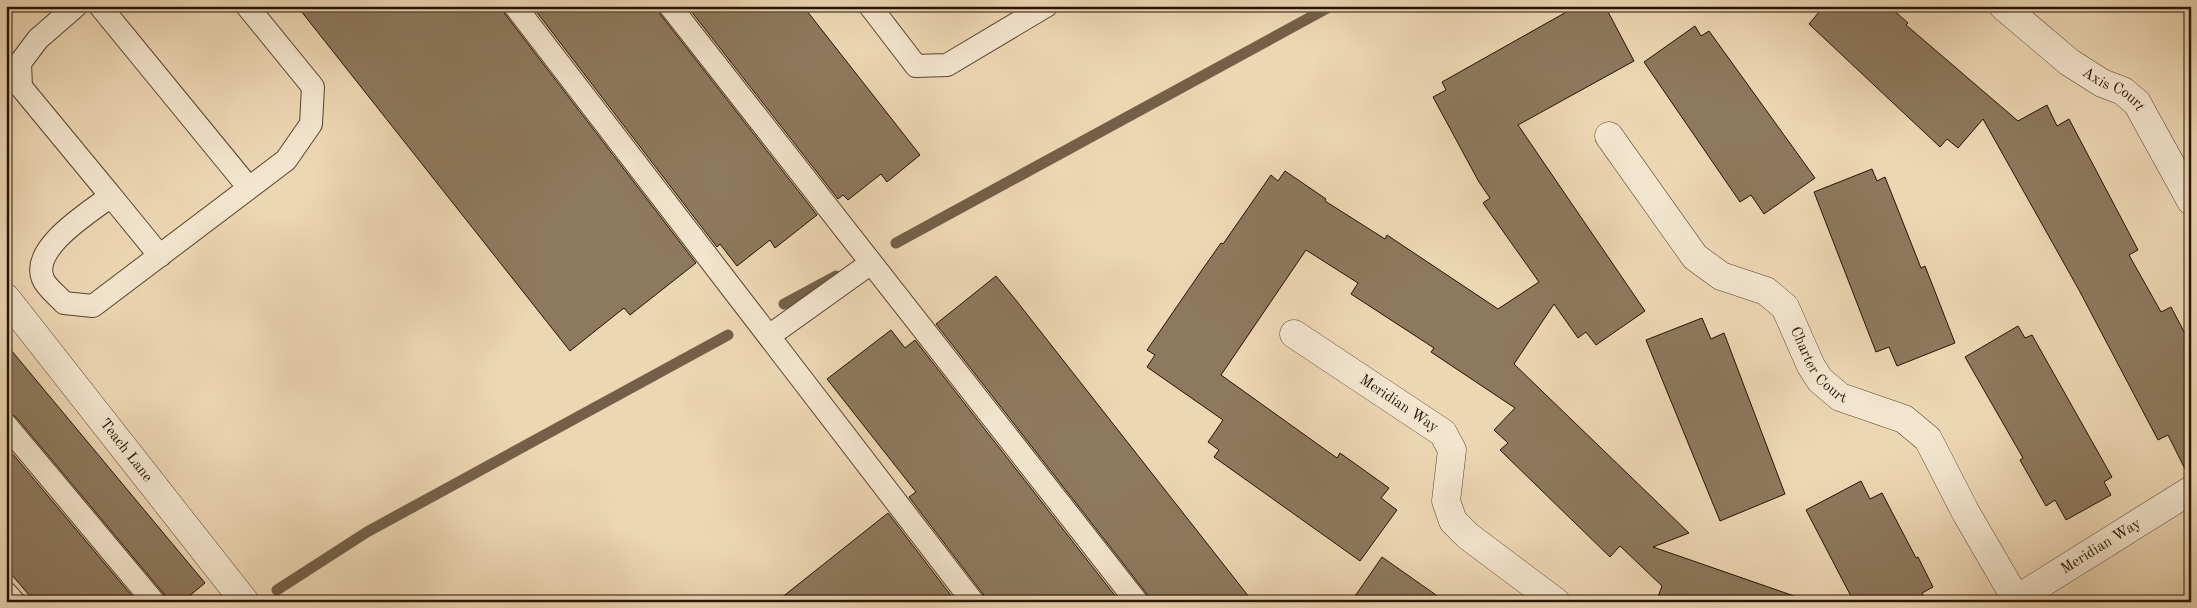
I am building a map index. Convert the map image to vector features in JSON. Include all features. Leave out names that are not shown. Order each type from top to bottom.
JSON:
[{"type":"street","name":"Axis Court","points":[[2003,6],[2068,62],[2102,83],[2123,91],[2137,103],[2191,201]]},
{"type":"street","name":"Charter Court","points":[[1609,136],[1695,257],[1721,276],[1766,291],[1785,307],[1810,366],[1820,380],[1840,397],[1904,419],[1928,439],[2014,600]]},
{"type":"street","name":"Teach Lane","points":[[6,298],[245,602]]},
{"type":"street","name":"Meridian Way","points":[[1294,334],[1443,433],[1452,450],[1446,501],[1453,521],[1468,536],[1556,602]]},
{"type":"street","name":"Meridian Way","points":[[2014,600],[2191,490]]},
{"type":"lane","points":[[76,6],[38,39],[20,63],[21,87],[160,256]]},
{"type":"lane","points":[[100,6],[249,188]]},
{"type":"lane","points":[[111,196],[60,235],[42,260],[43,279],[64,302],[93,306],[286,160],[311,124],[314,87],[247,6]]},
{"type":"lane","points":[[515,6],[973,602]]},
{"type":"lane","points":[[670,6],[1136,602]]},
{"type":"lane","points":[[870,6],[916,66],[947,65],[1046,6]]},
{"type":"lane","points":[[769,336],[871,263]]},
{"type":"lane","points":[[6,425],[154,602]]},
{"type":"lane","points":[[6,593],[14,602]]},
{"type":"building","points":[[297,6],[502,6],[505,14],[696,263],[630,315],[624,308],[570,351]]},
{"type":"building","points":[[532,6],[657,6],[660,14],[817,215],[775,248],[770,240],[737,266],[720,244],[717,247]]},
{"type":"building","points":[[687,6],[803,6],[920,155],[887,182],[881,174],[848,200],[843,195],[838,199]]},
{"type":"building","points":[[1577,6],[1605,6],[1634,61],[1518,125],[1645,311],[1596,345],[1586,332],[1578,338],[1554,304],[1514,364],[1689,533],[1653,547],[1797,597],[1796,602],[1656,602],[1662,586],[1620,546],[1610,557],[1500,450],[1508,443],[1494,430],[1515,408],[1431,352],[1434,348],[1351,294],[1358,283],[1306,250],[1221,375],[1337,458],[1340,453],[1389,488],[1381,498],[1397,510],[1360,561],[1214,457],[1219,450],[1208,442],[1223,420],[1147,367],[1155,355],[1147,350],[1221,243],[1223,244],[1271,175],[1278,181],[1285,171],[1326,199],[1325,201],[1385,239],[1387,235],[1498,309],[1539,282],[1483,203],[1490,198],[1479,182],[1433,97],[1446,90],[1442,82]]},
{"type":"building","points":[[1824,6],[1889,6],[1908,23],[1906,25],[2018,121],[2047,105],[2057,126],[2069,119],[2138,250],[2129,255],[2161,312],[2171,307],[2191,345],[2191,474],[2188,475],[2168,435],[2158,440],[2079,290],[1983,119],[1958,148],[1947,139],[1940,147],[1809,24]]},
{"type":"building","points":[[1695,26],[1701,36],[1709,31],[1815,178],[1764,214],[1751,195],[1740,202],[1644,62]]},
{"type":"building","points":[[1872,169],[1877,181],[1885,177],[1921,268],[1925,266],[1955,343],[1897,366],[1889,347],[1876,352],[1814,192]]},
{"type":"building","points":[[996,276],[1253,602],[1150,602],[1147,594],[936,324]]},
{"type":"building","points":[[1702,318],[1711,339],[1724,333],[1785,494],[1720,521],[1646,340]]},
{"type":"building","points":[[2018,326],[2025,338],[2032,335],[2112,477],[2104,482],[2111,495],[2066,520],[2055,500],[2046,506],[2020,460],[2023,458],[1965,357]]},
{"type":"building","points":[[891,330],[905,348],[915,340],[1120,602],[986,602],[983,594],[909,497],[916,492],[827,379]]},
{"type":"building","points":[[6,344],[205,583],[182,602],[167,602],[164,594],[16,417],[6,412]]},
{"type":"building","points":[[6,446],[137,602],[35,602],[6,568]]},
{"type":"building","points":[[1861,481],[1870,499],[1882,493],[1916,558],[1918,557],[1933,587],[1922,593],[1927,602],[1854,602],[1806,510]]},
{"type":"building","points":[[888,513],[956,602],[776,602]]},
{"type":"building","points":[[1382,557],[1446,602],[1351,602]]},
{"type":"waterway","points":[[896,243],[1331,6]]},
{"type":"waterway","points":[[784,304],[836,276]]},
{"type":"waterway","points":[[277,590],[367,532],[728,335]]}]
